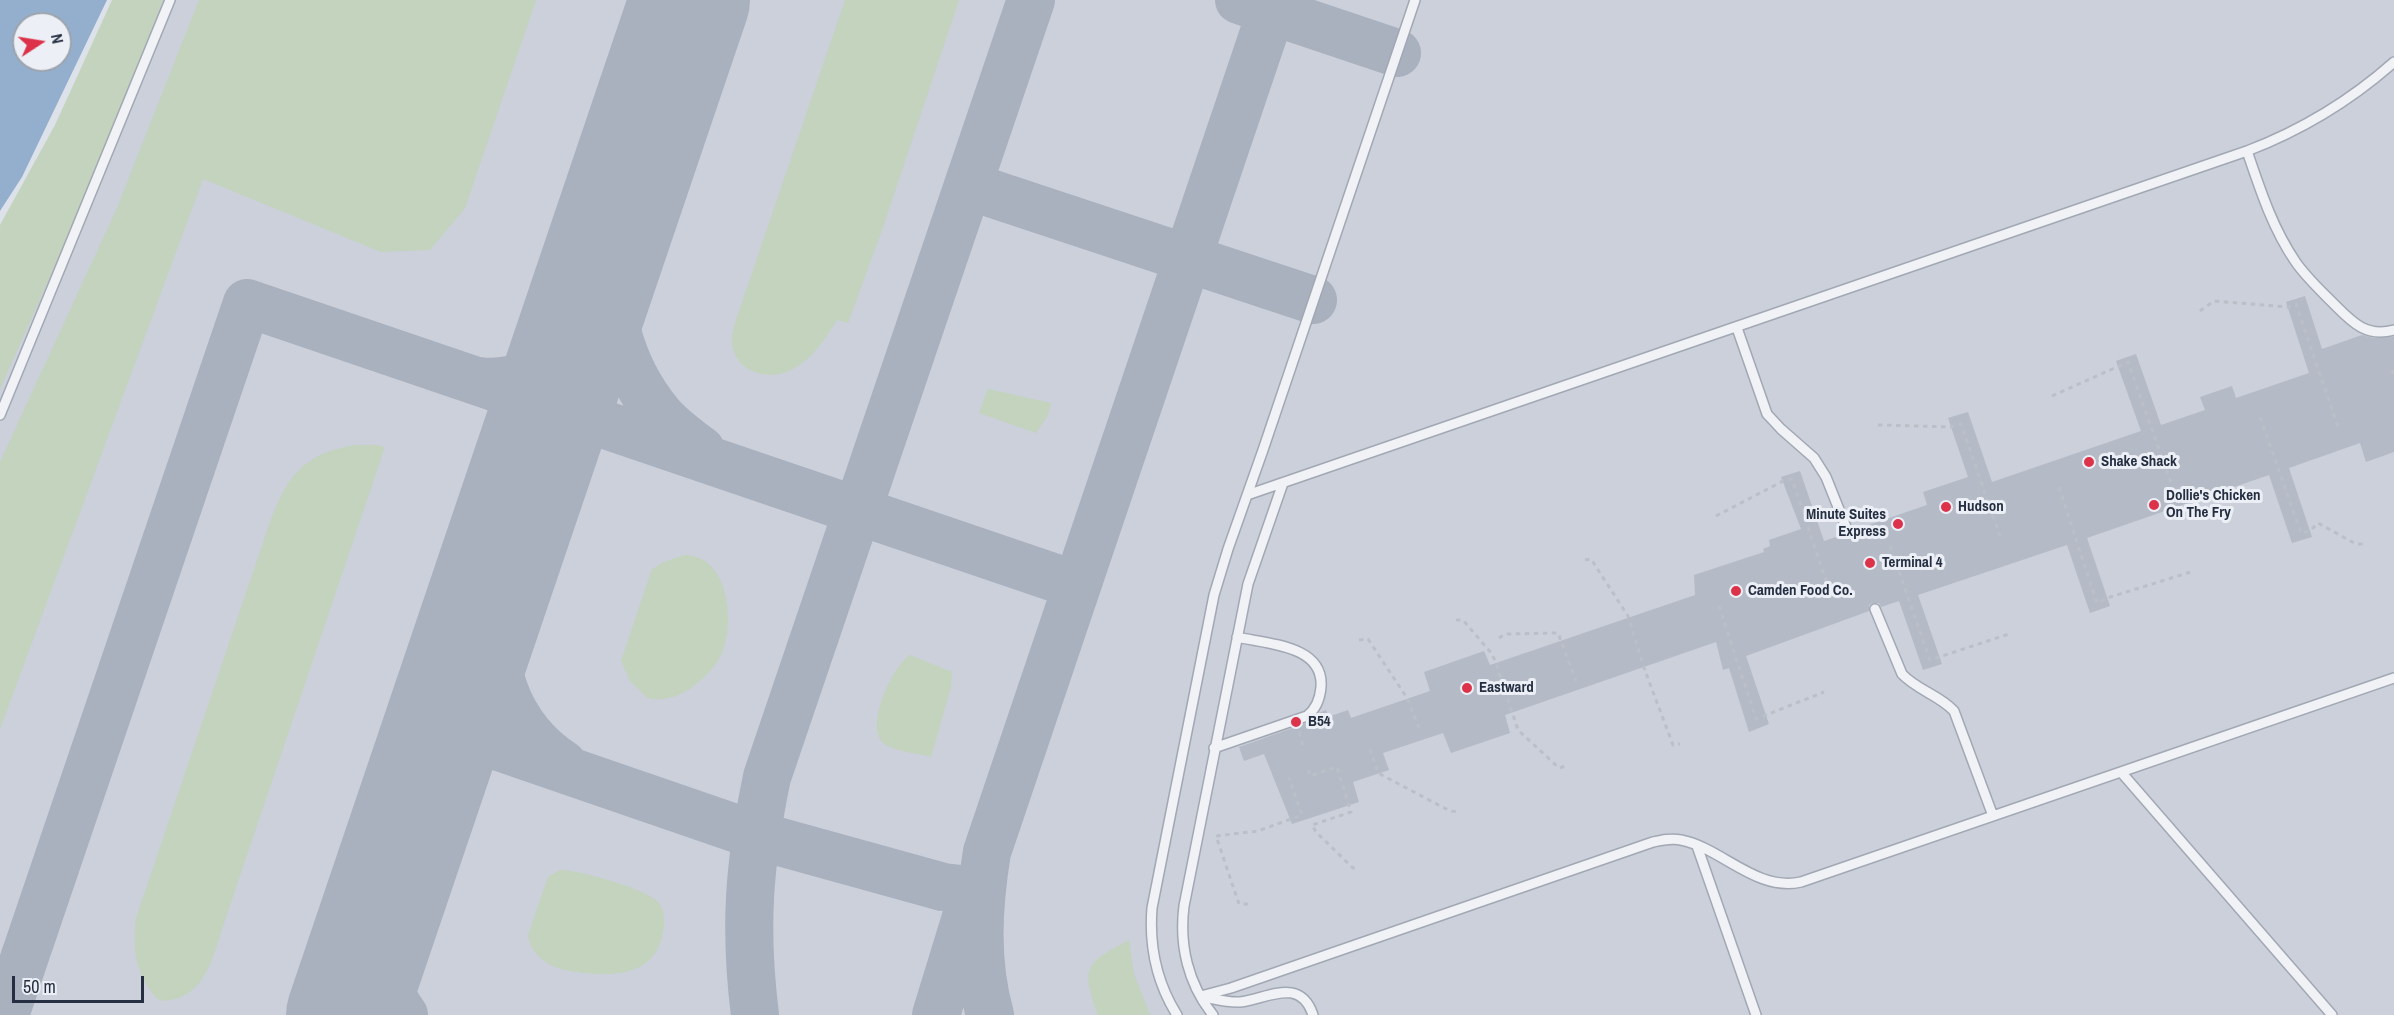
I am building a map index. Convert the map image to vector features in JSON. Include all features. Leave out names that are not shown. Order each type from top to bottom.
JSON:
[{"type":"lane","points":[[0,415],[170,0]]},
{"type":"lane","points":[[1177,1015],[1156,966],[1152,936],[1152,908],[1214,595],[1415,0]]},
{"type":"lane","points":[[1247,495],[2247,152],[2277,140],[2325,114],[2394,62]]},
{"type":"lane","points":[[2247,152],[2278,232],[2307,276],[2361,329],[2378,333],[2394,330]]},
{"type":"lane","points":[[1737,328],[1767,414],[1814,458],[1826,477],[1848,532]]},
{"type":"lane","points":[[1213,1015],[1201,996],[1184,952],[1182,921],[1214,748],[1251,575],[1283,483]]},
{"type":"lane","points":[[1875,609],[1896,666],[1902,675],[1908,681],[1940,699],[1954,711],[1993,816]]},
{"type":"lane","points":[[1214,748],[1307,716],[1313,711],[1319,696],[1319,671],[1310,657],[1299,651],[1237,637]]},
{"type":"lane","points":[[1201,996],[1653,842],[1681,840],[1761,878],[1791,884],[2394,678]]},
{"type":"lane","points":[[2121,772],[2332,1015]]},
{"type":"lane","points":[[1697,846],[1756,1015]]},
{"type":"lane","points":[[1201,996],[1239,1002],[1283,992],[1300,996],[1313,1015]]},
{"type":"path","points":[[2200,311],[2214,301],[2288,307],[2296,304],[2338,427]]},
{"type":"path","points":[[2052,396],[2128,362],[2171,483]]},
{"type":"path","points":[[2392,370],[2394,376]]},
{"type":"path","points":[[2260,417],[2301,533],[2310,531],[2318,524],[2356,544],[2364,544]]},
{"type":"path","points":[[1878,425],[1951,428],[1961,424],[2001,539]]},
{"type":"path","points":[[1716,516],[1783,481],[1792,479],[1831,596]]},
{"type":"path","points":[[2059,487],[2097,603],[2194,571]]},
{"type":"path","points":[[1890,546],[1930,660],[2012,633]]},
{"type":"path","points":[[1585,560],[1592,559],[1628,616],[1644,668],[1673,745],[1680,744]]},
{"type":"path","points":[[1719,606],[1756,719],[1824,692]]},
{"type":"path","points":[[1456,620],[1463,620],[1492,654],[1518,730],[1559,768],[1566,766]]},
{"type":"path","points":[[1499,638],[1506,634],[1558,633],[1575,681]]},
{"type":"path","points":[[1359,640],[1368,639],[1407,699],[1421,733]]},
{"type":"path","points":[[1299,731],[1304,750]]},
{"type":"path","points":[[1370,749],[1378,773],[1450,811],[1460,812]]},
{"type":"path","points":[[1308,770],[1310,776],[1336,767],[1351,812],[1312,825],[1316,832],[1353,868],[1359,867]]},
{"type":"path","points":[[1248,904],[1239,904],[1216,837],[1258,831],[1302,815],[1288,777]]},
{"type":"shaded area","points":[[157,0],[2394,0],[2394,1015],[0,1015],[0,368]]},
{"type":"green space","points":[[112,0],[163,0],[84,200],[0,389],[0,225],[55,125]]},
{"type":"green space","points":[[199,0],[536,0],[465,208],[430,250],[381,252],[203,179],[0,729],[0,462],[117,208]]},
{"type":"green space","points":[[845,0],[959,0],[882,230],[848,323],[837,320],[813,354],[793,369],[774,375],[755,372],[746,368],[734,353],[732,340],[735,323]]},
{"type":"green space","points":[[988,389],[1051,403],[1048,415],[1036,433],[979,413]]},
{"type":"green space","points":[[355,445],[385,447],[210,965],[198,985],[189,993],[171,1000],[157,999],[144,980],[137,961],[136,918],[270,522],[284,491],[300,469],[323,454]]},
{"type":"green space","points":[[685,555],[700,558],[711,567],[719,579],[728,609],[726,640],[717,662],[695,685],[672,697],[647,698],[630,681],[621,661],[652,569],[666,561]]},
{"type":"green space","points":[[910,655],[952,672],[951,687],[931,757],[891,747],[879,738],[878,713],[882,699],[895,672]]},
{"type":"green space","points":[[560,870],[610,881],[639,891],[657,901],[663,911],[664,927],[659,947],[651,958],[641,966],[628,971],[600,974],[555,967],[537,955],[528,935],[548,877]]},
{"type":"green space","points":[[1129,940],[1134,974],[1150,1015],[1098,1015],[1089,986],[1091,968],[1103,955]]},
{"type":"water","points":[[0,0],[107,0],[22,177],[0,211]]},
{"type":"building","name":"Terminal 4","points":[[2305,296],[2322,349],[2362,335],[2374,338],[2394,337],[2394,452],[2366,462],[2360,443],[2289,468],[2312,537],[2292,543],[2269,475],[2087,538],[2110,606],[2090,613],[2067,545],[1918,595],[1942,664],[1923,670],[1899,601],[1881,607],[1879,603],[1873,603],[1869,605],[1869,611],[1746,656],[1769,724],[1749,732],[1729,668],[1723,670],[1716,642],[1505,715],[1510,733],[1451,753],[1443,733],[1383,753],[1389,770],[1353,782],[1359,802],[1292,824],[1264,754],[1244,761],[1239,747],[1309,722],[1326,710],[1328,717],[1348,710],[1351,718],[1430,691],[1424,672],[1484,651],[1490,665],[1695,595],[1694,575],[1764,552],[1763,549],[1770,546],[1769,540],[1801,529],[1781,477],[1800,471],[1824,541],[1842,535],[1850,538],[1854,536],[1854,530],[1927,505],[1923,492],[1968,477],[1948,418],[1968,412],[1992,482],[2141,431],[2116,361],[2136,354],[2161,425],[2205,410],[2200,397],[2232,386],[2236,398],[2309,373],[2286,302]]},
{"type":"taxiway","points":[[755,1015],[750,953],[750,896],[752,867],[767,777],[1031,0]]},
{"type":"taxiway","points":[[1239,0],[1397,53]]},
{"type":"taxiway","points":[[990,1015],[980,954],[980,914],[987,852],[1275,0]]},
{"type":"taxiway","points":[[634,164],[616,231],[611,264],[610,287],[617,332],[624,354],[645,395],[669,424],[701,450]]},
{"type":"taxiway","points":[[969,186],[1313,300]]},
{"type":"taxiway","points":[[479,381],[504,381],[528,375],[549,363],[570,339],[592,289]]},
{"type":"taxiway","points":[[5,1015],[247,303],[1076,585]]},
{"type":"taxiway","points":[[488,599],[498,670],[514,712],[543,748],[563,764]]},
{"type":"taxiway","points":[[444,728],[755,835],[943,887],[981,891]]},
{"type":"taxiway","points":[[395,873],[384,928],[383,963],[393,998],[404,1015]]},
{"type":"taxiway","points":[[936,1015],[967,914]]},
{"type":"runway","points":[[346,1015],[690,0]]},
{"type":"place","name":"Shake Shack","points":[[2089,462]]},
{"type":"place","name":"Dollie's Chicken On The Fry","points":[[2154,505]]},
{"type":"place","name":"Hudson","points":[[1946,507]]},
{"type":"place","name":"Minute Suites Express","points":[[1898,524]]},
{"type":"place","name":"Terminal 4","points":[[1870,563]]},
{"type":"place","name":"Camden Food Co.","points":[[1736,591]]},
{"type":"place","name":"Eastward","points":[[1467,688]]},
{"type":"place","name":"B54","points":[[1296,722]]}]
